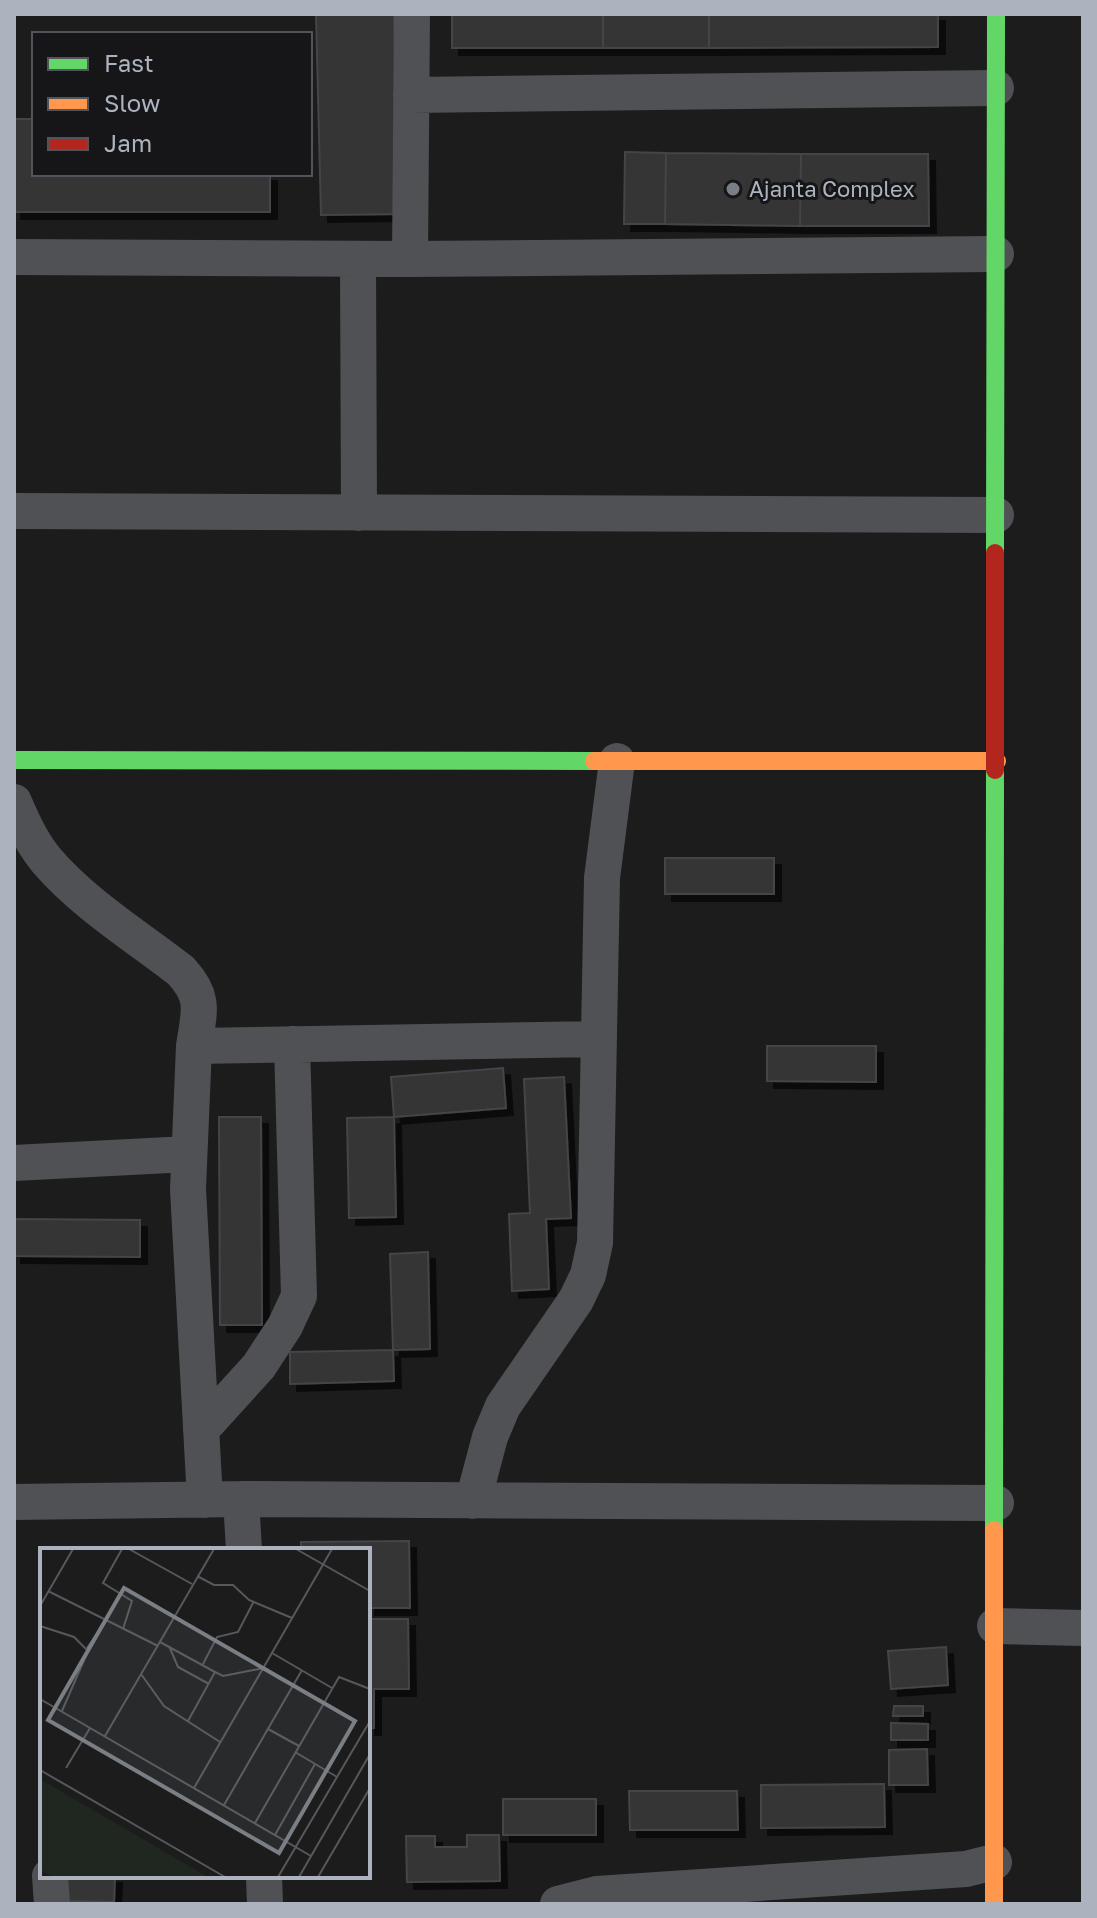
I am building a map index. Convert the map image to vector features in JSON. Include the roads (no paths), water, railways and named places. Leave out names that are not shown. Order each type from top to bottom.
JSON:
[{"type":"street","points":[[410,259],[412,14]]},
{"type":"street","points":[[994,1904],[996,14]]},
{"type":"street","points":[[411,95],[996,88]]},
{"type":"street","points":[[14,257],[410,259],[996,254]]},
{"type":"street","points":[[358,259],[359,513]]},
{"type":"street","points":[[14,511],[996,515]]},
{"type":"street","points":[[14,760],[997,761]]},
{"type":"street","points":[[473,1501],[490,1437],[503,1406],[576,1300],[588,1275],[595,1243],[602,878],[617,761]]},
{"type":"street","points":[[14,802],[28,834],[47,861],[74,888],[181,971],[192,984],[201,1003],[194,1046],[188,1154],[205,1500]]},
{"type":"street","points":[[194,1046],[599,1039]]},
{"type":"street","points":[[201,1430],[259,1366],[285,1326],[299,1296],[292,1044]]},
{"type":"street","points":[[14,1163],[188,1154]]},
{"type":"street","points":[[14,1502],[241,1499],[996,1503]]},
{"type":"street","points":[[241,1499],[244,1548]]},
{"type":"street","points":[[995,1626],[1083,1628]]},
{"type":"street","points":[[558,1904],[597,1894],[966,1869],[994,1862]]},
{"type":"street","points":[[50,1878],[52,1904]]},
{"type":"street","points":[[264,1878],[265,1904]]},
{"type":"place","name":"Ajanta Complex","points":[[733,189]]}]
